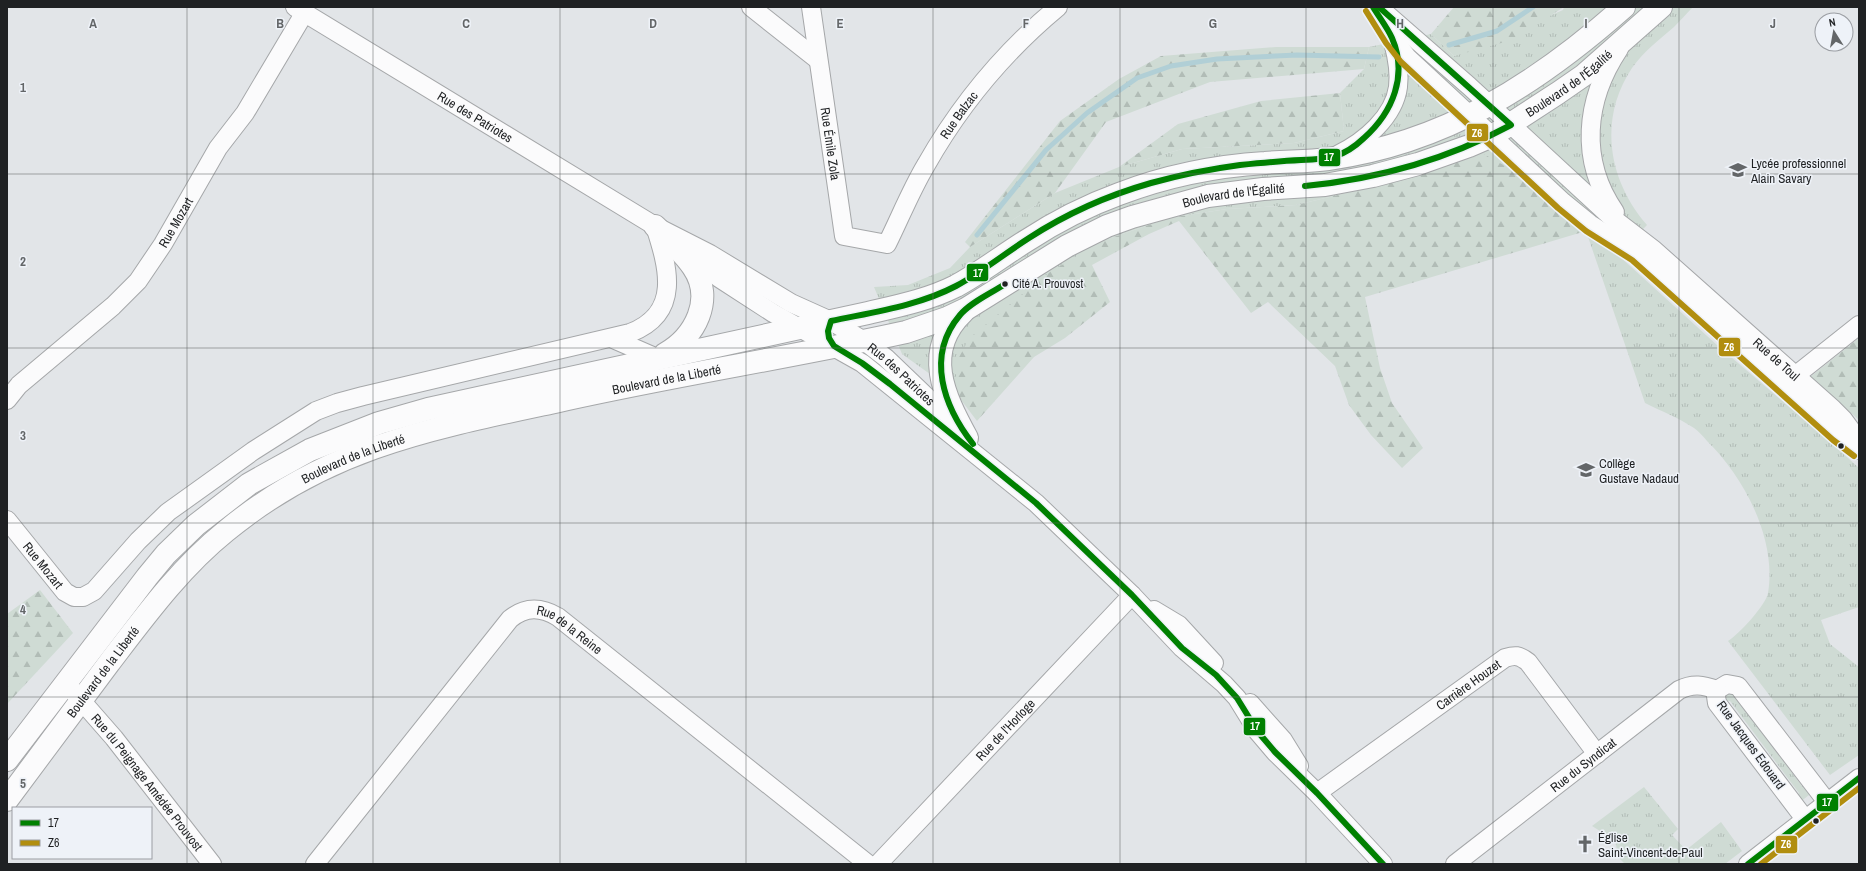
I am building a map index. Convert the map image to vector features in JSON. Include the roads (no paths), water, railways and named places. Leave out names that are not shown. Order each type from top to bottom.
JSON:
[{"type":"main road","name":"Boulevard de l'Égalité","points":[[798,328],[907,304],[943,292],[968,279],[1053,224],[1092,205],[1142,186],[1216,168],[1327,159],[1389,146],[1448,125],[1489,105],[1540,75],[1574,50],[1624,7]]},
{"type":"main road","name":"Boulevard de l'Égalité","points":[[834,346],[927,325],[966,309],[1073,243],[1107,226],[1138,215],[1208,196],[1257,189],[1325,185],[1373,176],[1442,156],[1492,136],[1511,125],[1584,75],[1661,7]]},
{"type":"main road","points":[[655,226],[693,267],[698,275],[702,294],[701,314],[691,331],[676,346],[657,358]]},
{"type":"main road","points":[[966,309],[953,323],[946,334],[940,361],[942,384],[946,398],[967,438]]},
{"type":"main road","name":"Boulevard de la Liberté","points":[[7,760],[166,554],[196,525],[249,484],[279,466],[310,450],[379,423],[428,409],[798,328]]},
{"type":"main road","name":"Boulevard de la Liberté","points":[[7,800],[161,596],[204,549],[226,530],[268,499],[328,465],[387,442],[472,420],[641,382],[834,346]]},
{"type":"street","points":[[751,7],[818,60]]},
{"type":"street","name":"Rue Émile Zola","points":[[811,7],[844,236],[887,244]]},
{"type":"street","name":"Rue Balzac","points":[[887,244],[925,166],[957,116],[998,64],[1020,41],[1058,7]]},
{"type":"street","points":[[1327,159],[1351,148],[1367,136],[1387,113],[1395,100],[1398,89],[1398,59],[1392,39],[1373,7]]},
{"type":"street","name":"Rue de Toul","points":[[1379,7],[1489,105],[1591,199],[1634,236],[1654,250],[1789,380],[1859,450]]},
{"type":"street","name":"Rue des Patriotes","points":[[300,10],[655,226],[710,254],[791,303],[831,321],[864,340],[924,394],[997,470]]},
{"type":"street","name":"Rue Mozart","points":[[7,400],[19,385],[113,306],[138,281],[163,244],[218,148],[245,113],[300,10]]},
{"type":"street","name":"Rue de Toul","points":[[1634,236],[1606,198],[1593,165],[1590,144],[1591,122],[1601,81],[1619,50],[1635,31]]},
{"type":"street","name":"Rue de Toul","points":[[1392,39],[1424,74],[1531,173],[1590,224],[1637,254],[1789,380],[1842,419],[1859,441]]},
{"type":"street","points":[[611,338],[630,333],[647,325],[653,319],[664,302],[668,283],[667,269],[655,226]]},
{"type":"street","name":"Rue des Patriotes","points":[[655,226],[690,256],[719,278],[798,328],[834,346],[862,363],[997,470],[1036,503],[1132,595],[1182,648],[1224,684],[1237,698],[1258,732],[1275,752],[1317,793],[1383,864]]},
{"type":"street","points":[[831,321],[828,332],[829,338],[834,346]]},
{"type":"street","points":[[1789,380],[1859,325]]},
{"type":"street","name":"Rue Mozart","points":[[7,520],[65,592],[74,597],[83,597],[94,591],[138,541],[168,512],[240,460],[316,411],[337,403],[364,396],[611,338]]},
{"type":"street","name":"Boulevard de la Liberté","points":[[611,338],[657,358]]},
{"type":"street","name":"Rue de l'Horloge","points":[[878,864],[1132,595]]},
{"type":"street","name":"Rue de la Reine","points":[[315,864],[506,624],[519,613],[536,609],[547,611],[558,617],[868,864]]},
{"type":"street","name":"Carrière Houzet","points":[[1317,793],[1505,658],[1513,655],[1520,656],[1528,662],[1598,754]]},
{"type":"street","name":"Rue du Peignage Amédée Prouvost","points":[[65,683],[114,738],[212,864]]},
{"type":"street","name":"Rue Jacques Edouard","points":[[1806,819],[1717,703],[1717,690],[1727,684],[1738,686],[1827,802]]},
{"type":"street","name":"Rue du Syndicat","points":[[1455,864],[1679,690],[1688,686],[1698,685],[1717,690]]},
{"type":"street","points":[[1748,864],[1859,778]]},
{"type":"waterway","points":[[1449,45],[1497,31],[1533,7]]},
{"type":"waterway","points":[[977,235],[1046,150],[1087,113],[1137,78],[1171,66],[1217,59],[1297,55],[1379,57]]},
{"type":"place","name":"Lycée professionnel Alain Savary","points":[[1738,170]]},
{"type":"place","name":"Cité A. Prouvost","points":[[1005,284]]},
{"type":"place","name":"Collège Gustave Nadaud","points":[[1586,470]]},
{"type":"place","name":"Église Saint-Vincent-de-Paul","points":[[1585,844]]}]
